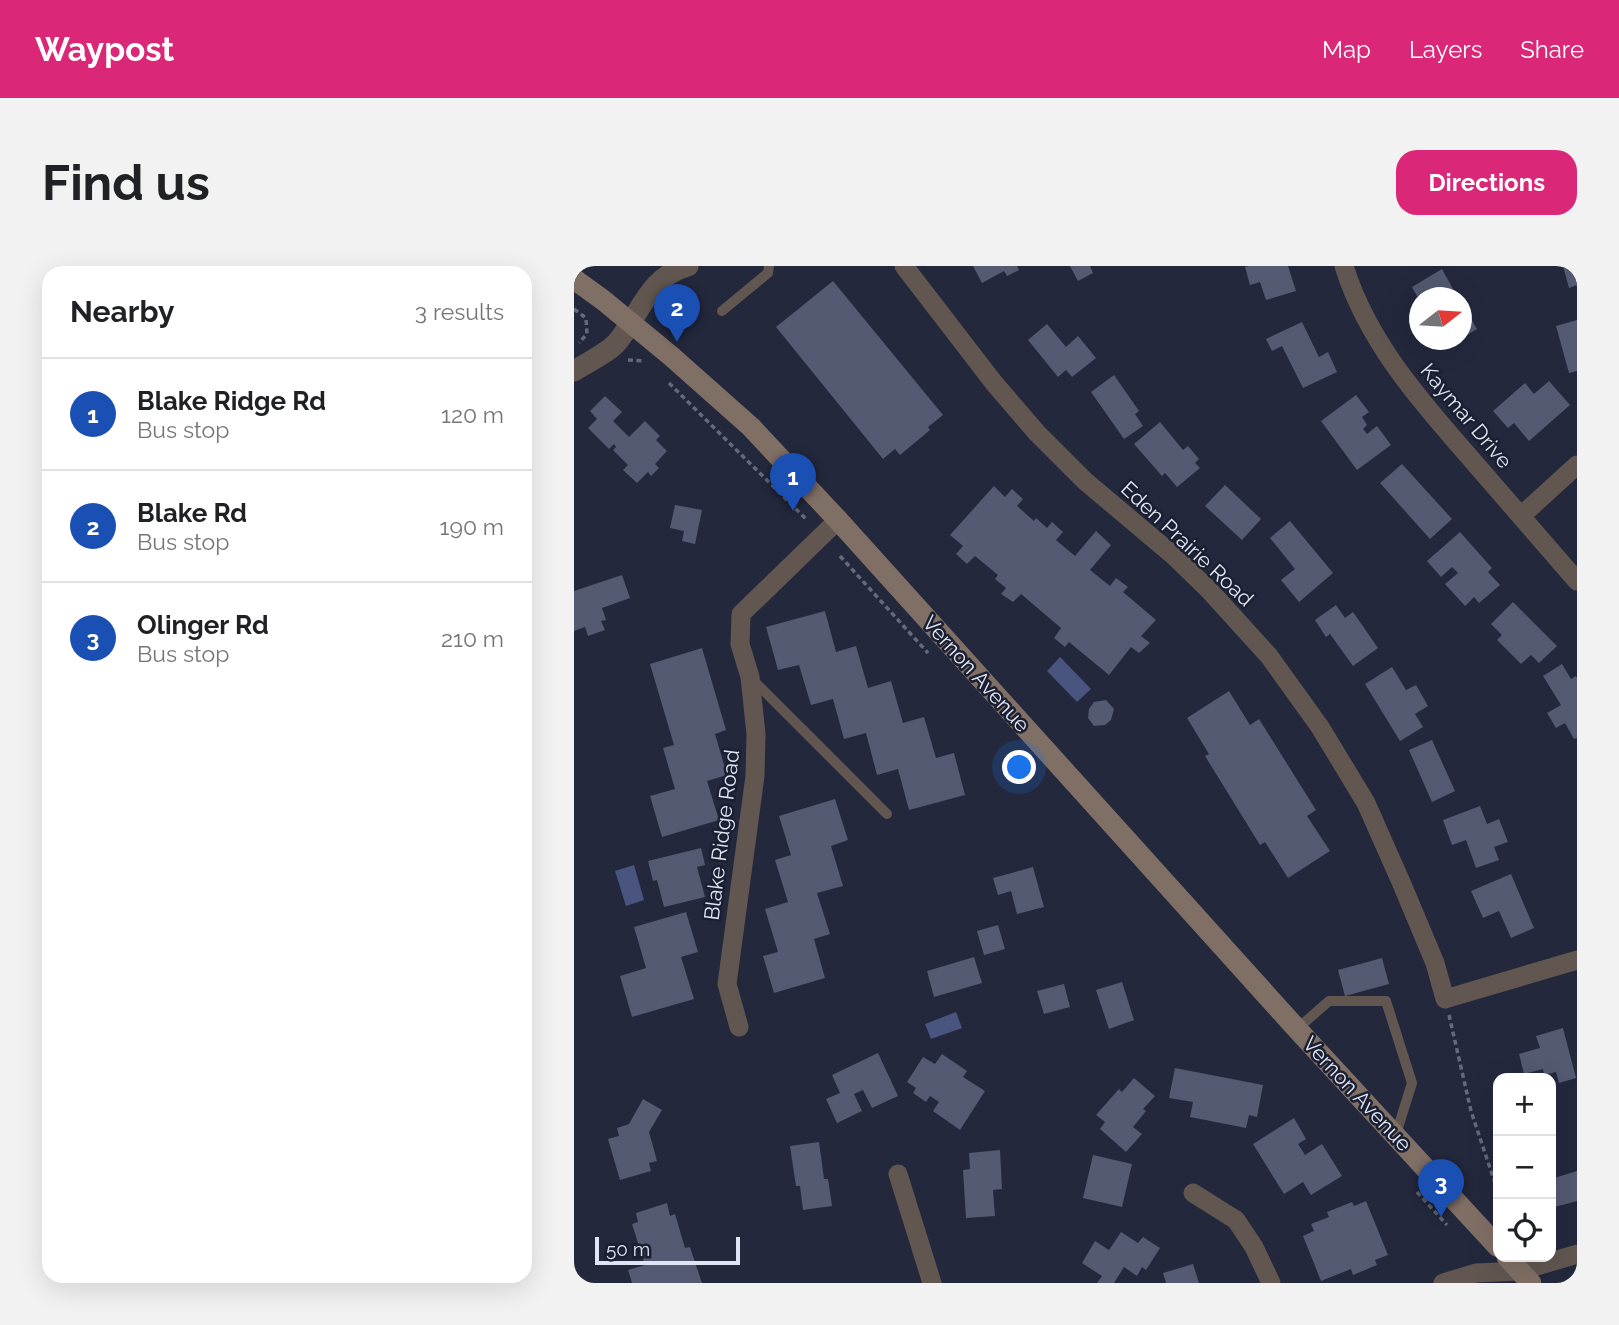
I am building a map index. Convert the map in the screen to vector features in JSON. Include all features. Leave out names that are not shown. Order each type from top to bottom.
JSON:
[{"type":"main road","name":"Vernon Avenue","points":[[574,279],[671,356],[751,427],[1493,1241]]},
{"type":"street","points":[[574,370],[618,342],[656,284],[676,270],[688,266]]},
{"type":"street","name":"Eden Prairie Road","points":[[904,266],[994,383],[1037,433],[1085,481],[1174,556],[1269,656],[1320,727],[1366,803],[1435,963],[1445,999]]},
{"type":"street","name":"Kaymar Drive","points":[[1344,266],[1363,313],[1385,352],[1437,421],[1577,581]]},
{"type":"street","points":[[1521,516],[1577,465]]},
{"type":"street","name":"Blake Ridge Road","points":[[739,1027],[727,984],[755,776],[756,734],[750,677],[740,644],[741,614],[838,520]]},
{"type":"street","points":[[1445,999],[1577,960]]},
{"type":"street","points":[[898,1174],[932,1283]]},
{"type":"street","points":[[1193,1194],[1236,1220],[1254,1247],[1271,1283]]},
{"type":"street","points":[[1443,1283],[1476,1273],[1520,1270],[1577,1254]]},
{"type":"lane","points":[[722,311],[768,273],[769,266]]},
{"type":"lane","points":[[750,677],[887,814]]},
{"type":"lane","points":[[1297,1029],[1329,1001],[1386,1001],[1412,1083],[1396,1134]]},
{"type":"path","points":[[574,309],[586,318],[587,334],[574,346]]},
{"type":"path","points":[[619,361],[646,362]]},
{"type":"path","points":[[665,380],[806,519]]},
{"type":"path","points":[[1445,999],[1472,1111],[1493,1176]]},
{"type":"water","points":[[1060,657],[1091,689],[1077,702],[1047,671]]},
{"type":"water","points":[[634,865],[644,900],[626,906],[615,871]]},
{"type":"water","points":[[956,1012],[962,1028],[931,1039],[925,1024]]},
{"type":"building","points":[[973,266],[1017,266],[1019,270],[1007,276],[1004,271],[982,283]]},
{"type":"building","points":[[1070,266],[1090,266],[1093,273],[1078,281]]},
{"type":"building","points":[[1288,266],[1296,291],[1266,300],[1260,282],[1250,285],[1245,267]]},
{"type":"building","points":[[1563,266],[1577,266],[1577,285],[1569,288]]},
{"type":"building","points":[[1442,269],[1452,287],[1412,287]]},
{"type":"building","points":[[833,281],[943,415],[928,427],[930,430],[900,455],[895,449],[883,459],[776,327]]},
{"type":"building","points":[[1577,320],[1577,371],[1569,373],[1556,326]]},
{"type":"building","points":[[1302,322],[1319,357],[1328,352],[1337,372],[1303,388],[1282,346],[1272,351],[1266,339]]},
{"type":"building","points":[[1047,324],[1066,347],[1078,336],[1096,358],[1072,377],[1066,370],[1058,377],[1028,340]]},
{"type":"building","points":[[1114,375],[1139,411],[1135,414],[1143,426],[1124,439],[1091,392]]},
{"type":"building","points":[[1549,381],[1570,405],[1529,441],[1514,423],[1508,428],[1493,411],[1525,383],[1534,394]]},
{"type":"building","points":[[1356,395],[1369,412],[1362,417],[1367,425],[1363,429],[1367,434],[1377,426],[1391,445],[1357,470],[1321,421]]},
{"type":"building","points":[[605,396],[622,412],[613,421],[629,437],[645,421],[660,436],[656,440],[667,451],[655,464],[659,468],[651,476],[648,472],[637,483],[623,470],[628,465],[613,450],[616,447],[614,444],[609,449],[588,428],[597,419],[590,411]]},
{"type":"building","points":[[1160,422],[1183,450],[1188,446],[1199,459],[1195,463],[1200,468],[1177,487],[1165,473],[1162,476],[1134,444]]},
{"type":"building","points":[[1402,464],[1452,519],[1430,539],[1380,483]]},
{"type":"building","points":[[1225,485],[1261,519],[1242,540],[1205,506]]},
{"type":"building","points":[[994,486],[1005,497],[1012,489],[1023,499],[1017,506],[1034,521],[1036,518],[1047,528],[1052,522],[1063,532],[1056,540],[1075,556],[1096,531],[1111,545],[1090,570],[1110,586],[1116,578],[1128,587],[1123,592],[1156,620],[1141,636],[1150,643],[1139,653],[1131,647],[1109,675],[1069,642],[1065,647],[1054,638],[1061,628],[1021,594],[1013,602],[1001,594],[1006,588],[995,579],[998,575],[975,556],[967,564],[956,554],[963,546],[950,535]]},
{"type":"building","points":[[675,505],[702,510],[695,544],[682,541],[684,531],[670,528]]},
{"type":"building","points":[[1290,521],[1333,573],[1299,602],[1281,580],[1295,569],[1270,538]]},
{"type":"building","points":[[1460,532],[1492,568],[1488,572],[1500,585],[1479,603],[1474,597],[1465,606],[1445,584],[1458,573],[1452,567],[1441,577],[1427,561]]},
{"type":"building","points":[[622,575],[630,598],[602,608],[606,620],[601,621],[605,630],[588,636],[585,627],[574,631],[574,591]]},
{"type":"building","points":[[1513,602],[1557,646],[1539,663],[1531,655],[1521,664],[1497,640],[1502,635],[1491,624]]},
{"type":"building","points":[[1336,605],[1345,618],[1353,612],[1378,648],[1353,666],[1330,634],[1326,637],[1315,620]]},
{"type":"building","points":[[825,611],[836,652],[856,646],[868,688],[891,681],[903,723],[924,717],[936,758],[954,753],[965,795],[909,810],[898,769],[877,775],[866,733],[844,739],[833,699],[811,705],[799,665],[778,670],[766,627]]},
{"type":"building","points":[[702,648],[726,730],[715,734],[727,775],[707,781],[719,820],[662,837],[650,796],[675,789],[663,748],[674,745],[650,664]]},
{"type":"building","points":[[1562,664],[1571,679],[1576,676],[1577,678],[1577,738],[1574,739],[1565,723],[1556,728],[1547,713],[1561,705],[1543,676]]},
{"type":"building","points":[[1392,667],[1406,690],[1416,685],[1428,706],[1415,714],[1423,727],[1400,741],[1365,684]]},
{"type":"building","points":[[1229,691],[1250,725],[1259,719],[1316,810],[1307,816],[1330,851],[1288,878],[1265,842],[1260,845],[1205,756],[1209,754],[1187,718]]},
{"type":"building","points":[[1106,700],[1114,709],[1111,720],[1105,725],[1094,726],[1088,718],[1089,709],[1094,702]]},
{"type":"building","points":[[1432,740],[1455,791],[1432,802],[1409,750]]},
{"type":"building","points":[[835,799],[848,840],[831,846],[843,886],[817,893],[830,934],[814,939],[825,978],[774,993],[763,956],[778,952],[765,909],[788,902],[775,860],[791,855],[779,816]]},
{"type":"building","points":[[1480,806],[1487,824],[1499,819],[1508,842],[1494,847],[1499,860],[1476,868],[1466,840],[1452,845],[1443,820]]},
{"type":"building","points":[[701,848],[705,865],[697,867],[705,897],[664,907],[657,880],[653,881],[648,861]]},
{"type":"building","points":[[1033,867],[1044,907],[1017,914],[1011,891],[998,895],[993,878]]},
{"type":"building","points":[[1511,874],[1534,928],[1511,938],[1499,911],[1483,918],[1471,891]]},
{"type":"building","points":[[686,912],[698,952],[681,957],[694,999],[632,1017],[620,976],[646,968],[634,927]]},
{"type":"building","points":[[998,925],[1005,949],[984,955],[977,931]]},
{"type":"building","points":[[974,957],[982,983],[934,997],[927,971]]},
{"type":"building","points":[[1382,958],[1389,984],[1345,996],[1338,970]]},
{"type":"building","points":[[1122,982],[1134,1020],[1109,1029],[1096,990]]},
{"type":"building","points":[[1064,984],[1070,1007],[1044,1014],[1037,991]]},
{"type":"building","points":[[1563,1028],[1576,1078],[1559,1083],[1556,1072],[1544,1073],[1543,1069],[1524,1073],[1519,1054],[1540,1048],[1536,1036]]},
{"type":"building","points":[[878,1053],[898,1096],[872,1108],[863,1090],[854,1094],[862,1111],[837,1123],[826,1099],[840,1093],[832,1075]]},
{"type":"building","points":[[942,1054],[967,1071],[963,1077],[985,1091],[960,1130],[933,1111],[939,1102],[930,1096],[926,1102],[913,1093],[916,1088],[907,1082],[923,1057],[935,1064]]},
{"type":"building","points":[[1175,1068],[1263,1085],[1257,1117],[1249,1115],[1246,1128],[1190,1117],[1193,1102],[1169,1098]]},
{"type":"building","points":[[1134,1078],[1155,1096],[1143,1109],[1146,1111],[1133,1127],[1142,1134],[1126,1152],[1100,1129],[1105,1122],[1096,1115],[1119,1089],[1122,1092]]},
{"type":"building","points":[[643,1099],[662,1110],[649,1132],[657,1161],[649,1163],[651,1171],[620,1180],[608,1139],[619,1136],[617,1128],[629,1124]]},
{"type":"building","points":[[1294,1118],[1306,1139],[1298,1144],[1305,1155],[1322,1144],[1342,1176],[1311,1195],[1303,1182],[1284,1194],[1253,1144]]},
{"type":"building","points":[[819,1142],[824,1179],[828,1179],[832,1206],[803,1210],[790,1146]]},
{"type":"building","points":[[1000,1150],[1002,1189],[993,1190],[995,1216],[966,1218],[963,1170],[970,1169],[969,1153]]},
{"type":"building","points":[[1093,1155],[1132,1164],[1122,1207],[1083,1198]]},
{"type":"building","points":[[1577,1171],[1577,1201],[1556,1207],[1556,1177]]},
{"type":"building","points":[[1366,1201],[1388,1255],[1375,1260],[1377,1265],[1353,1275],[1351,1269],[1321,1281],[1303,1236],[1314,1231],[1311,1224],[1329,1217],[1327,1212],[1352,1202],[1354,1206]]},
{"type":"building","points":[[667,1203],[670,1216],[675,1214],[685,1248],[690,1247],[702,1283],[632,1283],[628,1270],[645,1265],[632,1224],[638,1222],[636,1213]]},
{"type":"building","points":[[1121,1232],[1138,1243],[1143,1237],[1160,1248],[1146,1270],[1142,1267],[1137,1276],[1124,1267],[1114,1283],[1097,1283],[1102,1276],[1082,1263],[1095,1241],[1109,1250]]},
{"type":"building","points":[[1193,1264],[1199,1283],[1166,1283],[1163,1273]]},
{"type":"place","name":"Blake Rd","points":[[677,342]]},
{"type":"place","name":"Blake Ridge Rd","points":[[793,511]]},
{"type":"place","name":"Olinger Rd","points":[[1441,1217]]}]
